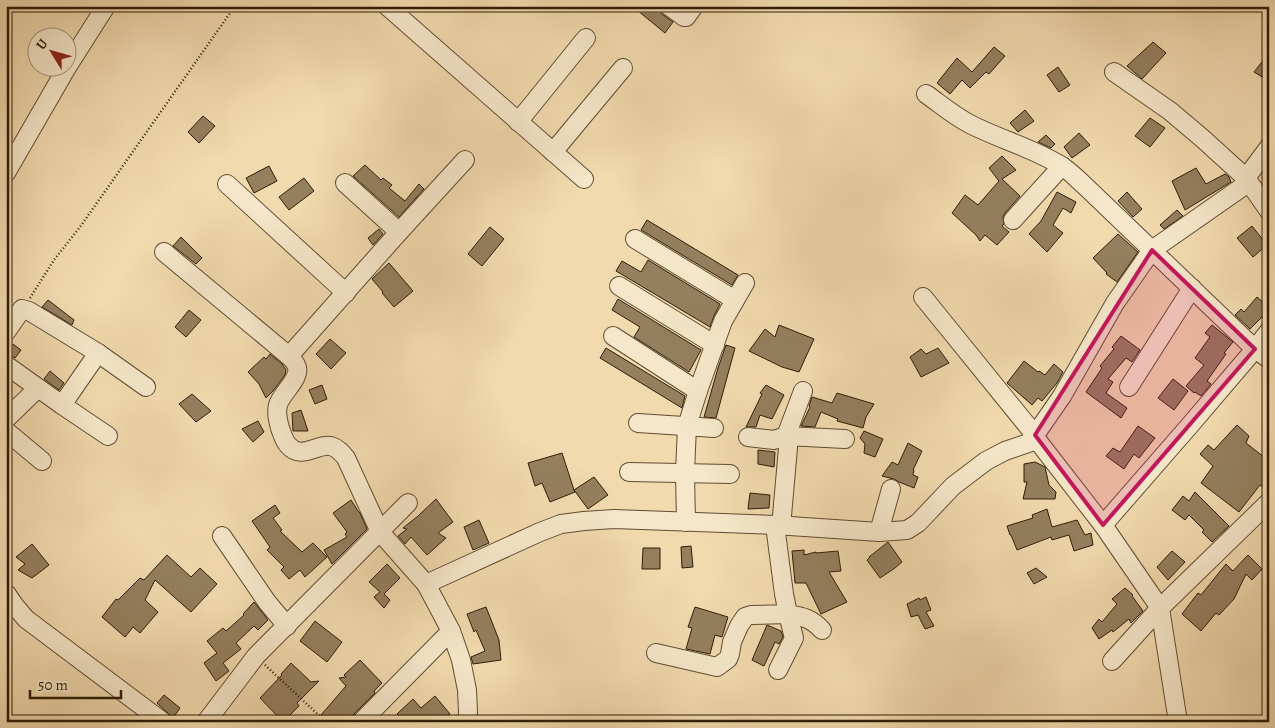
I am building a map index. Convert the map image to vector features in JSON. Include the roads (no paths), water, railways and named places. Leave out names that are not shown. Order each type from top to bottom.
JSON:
[{"type":"street","points":[[6,173],[106,6]]},
{"type":"street","points":[[388,6],[584,179]]},
{"type":"street","points":[[669,6],[689,12]]},
{"type":"street","points":[[518,122],[586,38]]},
{"type":"street","points":[[553,152],[623,68]]},
{"type":"street","points":[[1114,72],[1170,111],[1202,138],[1247,181],[1269,211]]},
{"type":"street","points":[[926,94],[951,113],[967,122],[1062,166],[1262,354]]},
{"type":"street","points":[[426,584],[509,545],[561,524],[604,519],[879,532],[907,530],[918,524],[953,486],[986,461],[1004,451],[1036,438],[1115,303],[1152,250],[1247,181],[1269,147]]},
{"type":"street","points":[[289,356],[465,160]]},
{"type":"street","points":[[1013,220],[1062,166]]},
{"type":"street","points":[[344,183],[399,232]]},
{"type":"street","points":[[227,184],[346,293]]},
{"type":"street","points":[[635,239],[735,300]]},
{"type":"street","points":[[164,252],[289,356],[296,364],[298,370],[295,378],[278,404],[277,413],[283,436],[288,446],[296,450],[303,452],[329,446],[334,447],[346,458],[380,532],[426,584],[451,631],[461,660],[467,690],[467,722]]},
{"type":"street","points":[[686,522],[687,426],[723,321],[744,283]]},
{"type":"street","points":[[619,286],[715,345]]},
{"type":"street","points":[[1129,388],[1192,288]]},
{"type":"street","points":[[924,297],[1103,525],[1160,608],[1178,722]]},
{"type":"street","points":[[6,332],[22,310],[30,311],[98,352],[146,387]]},
{"type":"street","points":[[1103,525],[1262,354],[1269,331]]},
{"type":"street","points":[[613,336],[698,391]]},
{"type":"street","points":[[62,405],[98,352]]},
{"type":"street","points":[[6,365],[108,436]]},
{"type":"street","points":[[6,419],[38,388]]},
{"type":"street","points":[[778,670],[794,638],[784,594],[778,526],[788,448],[786,436],[803,391]]},
{"type":"street","points":[[638,423],[714,428]]},
{"type":"street","points":[[6,431],[42,461]]},
{"type":"street","points":[[748,437],[774,440],[786,436],[845,438]]},
{"type":"street","points":[[629,472],[730,474]]},
{"type":"street","points":[[879,532],[891,489]]},
{"type":"street","points":[[1112,661],[1160,608],[1269,502]]},
{"type":"street","points":[[206,722],[256,656],[408,503]]},
{"type":"street","points":[[222,536],[287,626]]},
{"type":"street","points":[[6,593],[26,619],[163,722]]},
{"type":"street","points":[[656,653],[717,667],[728,659],[732,642],[739,626],[745,617],[751,615],[788,614],[800,616],[811,619],[822,630]]},
{"type":"street","points":[[361,722],[451,631]]}]
